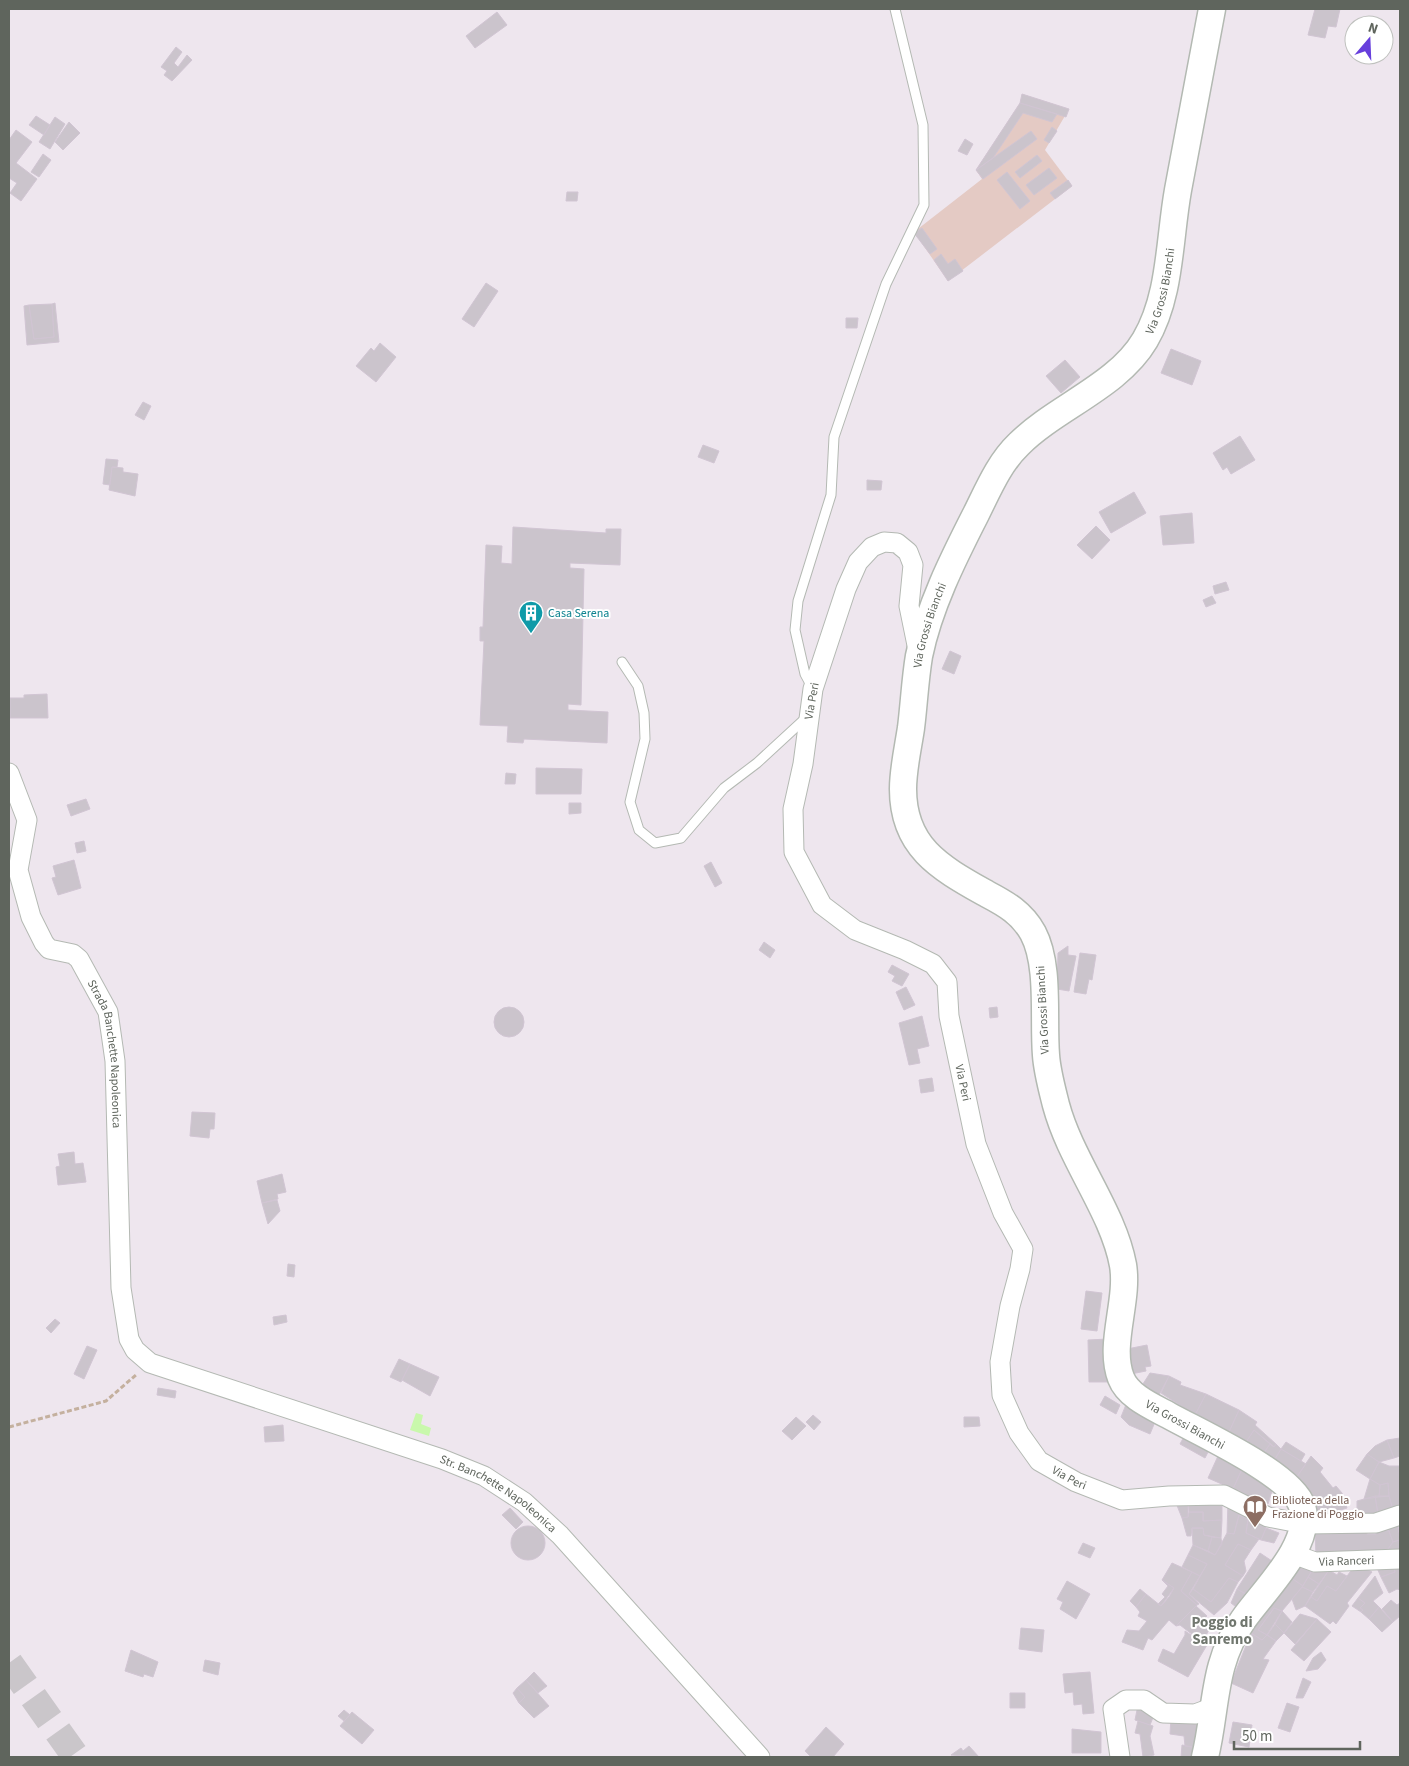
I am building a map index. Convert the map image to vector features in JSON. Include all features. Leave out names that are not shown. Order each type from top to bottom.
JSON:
[{"type":"main road","name":"Via Grossi Bianchi","points":[[1212,9],[1177,195],[1159,311],[1143,344],[1127,361],[1098,387],[1017,445],[993,479],[960,545],[931,613],[919,656],[903,787],[906,819],[922,851],[951,874],[1015,909],[1034,935],[1044,976],[1046,1060],[1058,1110],[1070,1146],[1110,1227],[1122,1259],[1125,1278],[1117,1356],[1122,1381],[1141,1401],[1270,1471],[1293,1490],[1302,1504],[1304,1524]]},
{"type":"main road","points":[[1211,1751],[1216,1684],[1222,1659],[1239,1625],[1293,1554],[1304,1524]]},
{"type":"street","name":"Via Peri","points":[[919,656],[909,606],[913,565],[908,552],[897,543],[884,542],[872,547],[858,562],[846,589],[813,690],[803,764],[793,809],[794,852],[822,905],[855,930],[905,950],[933,964],[947,982],[949,1016],[976,1144],[1003,1212],[1023,1249],[1000,1362],[1002,1395],[1019,1433],[1039,1461],[1076,1482],[1122,1500],[1169,1496],[1224,1495],[1268,1517],[1304,1524],[1376,1523],[1400,1515]]},
{"type":"street","name":"Strada Banchette Napoleonica","points":[[9,773],[28,820],[18,870],[32,917],[44,943],[49,949],[73,954],[79,959],[108,1012],[115,1061],[121,1288],[130,1338],[135,1350],[150,1363]]},
{"type":"street","name":"Str. Banchette Napoleonica","points":[[150,1363],[442,1459],[484,1476],[524,1502],[560,1535],[760,1757]]},
{"type":"street","name":"Via Ranceri","points":[[1293,1554],[1315,1562],[1400,1559]]},
{"type":"street","points":[[1120,1757],[1113,1709],[1126,1700],[1144,1700],[1163,1713],[1195,1714],[1214,1707]]},
{"type":"lane","points":[[813,690],[805,674],[795,630],[798,601],[831,495],[834,437],[886,284],[924,205],[923,125],[895,9]]},
{"type":"lane","points":[[622,662],[638,686],[644,713],[645,739],[630,802],[638,830],[655,843],[681,838],[724,788],[757,763],[810,714]]},
{"type":"path","points":[[9,1427],[106,1401],[150,1363]]},
{"type":"shaded area","points":[[1022,94],[1069,109],[1045,150],[1072,186],[948,281],[914,232],[982,179],[976,170],[1020,103]]},
{"type":"shaded area","points":[[416,1413],[423,1415],[421,1424],[431,1428],[429,1436],[410,1430]]},
{"type":"building","points":[[1315,9],[1340,9],[1336,27],[1328,26],[1325,38],[1308,35]]},
{"type":"building","points":[[497,12],[507,25],[475,48],[466,36]]},
{"type":"building","points":[[176,47],[182,52],[174,63],[178,67],[187,55],[192,60],[172,81],[164,75],[167,71],[161,67]]},
{"type":"building","points":[[1022,94],[1069,109],[1066,117],[1020,103]]},
{"type":"building","points":[[1020,103],[1057,114],[1052,122],[1023,113],[993,158],[976,170]]},
{"type":"building","points":[[36,116],[50,125],[44,135],[29,125]]},
{"type":"building","points":[[55,117],[65,124],[50,149],[39,142]]},
{"type":"building","points":[[69,122],[80,133],[63,150],[55,142]]},
{"type":"building","points":[[1052,127],[1057,131],[1049,143],[1044,140]]},
{"type":"building","points":[[16,130],[32,142],[16,163],[37,179],[21,201],[10,193],[17,183],[9,178],[9,140]]},
{"type":"building","points":[[1031,131],[1037,139],[983,179],[976,170]]},
{"type":"building","points":[[965,139],[973,144],[967,155],[958,151]]},
{"type":"building","points":[[43,154],[51,160],[39,177],[31,172]]},
{"type":"building","points":[[1037,155],[1042,161],[1020,178],[1015,172]]},
{"type":"building","points":[[1049,168],[1057,178],[1034,195],[1026,185]]},
{"type":"building","points":[[1007,172],[1030,201],[1020,209],[997,180]]},
{"type":"building","points":[[1068,180],[1072,186],[1055,199],[1050,193]]},
{"type":"building","points":[[567,192],[578,192],[577,201],[566,201]]},
{"type":"building","points":[[922,228],[937,249],[930,254],[914,233]]},
{"type":"building","points":[[941,254],[948,264],[955,259],[963,271],[948,281],[934,260]]},
{"type":"building","points":[[486,283],[498,291],[474,327],[462,319]]},
{"type":"building","points":[[55,303],[59,342],[27,345],[24,306],[29,305],[34,339],[54,337],[52,304]]},
{"type":"building","points":[[52,304],[54,337],[34,339],[29,305]]},
{"type":"building","points":[[846,318],[858,318],[857,328],[846,328]]},
{"type":"building","points":[[380,343],[396,357],[376,382],[356,366],[371,348],[374,351]]},
{"type":"building","points":[[1171,349],[1201,361],[1192,385],[1161,373]]},
{"type":"building","points":[[1065,360],[1080,377],[1061,393],[1046,376]]},
{"type":"building","points":[[143,402],[151,406],[144,420],[135,415]]},
{"type":"building","points":[[1240,436],[1255,460],[1231,474],[1227,467],[1223,470],[1213,453]]},
{"type":"building","points":[[703,445],[719,451],[714,463],[698,457]]},
{"type":"building","points":[[106,459],[118,460],[117,467],[112,467],[110,485],[103,484]]},
{"type":"building","points":[[112,467],[123,468],[123,472],[138,474],[135,496],[109,490]]},
{"type":"building","points":[[867,480],[882,481],[881,490],[867,490]]},
{"type":"building","points":[[1134,492],[1146,513],[1111,533],[1099,512]]},
{"type":"building","points":[[1192,513],[1194,543],[1163,545],[1160,516]]},
{"type":"building","points":[[1096,526],[1110,540],[1092,559],[1077,545]]},
{"type":"building","name":"Casa Serena","points":[[513,527],[606,533],[606,529],[621,529],[620,565],[570,563],[570,568],[584,569],[581,705],[568,704],[568,710],[608,712],[607,743],[524,739],[523,743],[507,742],[508,726],[480,725],[484,641],[480,641],[480,627],[483,627],[486,545],[502,546],[501,563],[512,564]]},
{"type":"building","points":[[1226,582],[1229,590],[1215,594],[1213,586]]},
{"type":"building","points":[[1212,596],[1216,603],[1206,607],[1203,600]]},
{"type":"building","points":[[950,651],[961,656],[954,674],[942,669]]},
{"type":"building","points":[[47,694],[48,718],[10,718],[10,698],[24,698],[24,695]]},
{"type":"building","points":[[536,768],[582,769],[581,794],[536,794]]},
{"type":"building","points":[[506,773],[516,774],[515,784],[505,784]]},
{"type":"building","points":[[86,799],[90,809],[71,816],[67,805]]},
{"type":"building","points":[[569,803],[581,803],[581,813],[569,814]]},
{"type":"building","points":[[84,841],[86,851],[77,853],[75,843]]},
{"type":"building","points":[[74,860],[81,888],[58,895],[52,878],[56,877],[53,866]]},
{"type":"building","points":[[711,862],[722,883],[715,887],[704,866]]},
{"type":"building","points":[[764,942],[775,950],[770,958],[759,950]]},
{"type":"building","points":[[1068,946],[1068,955],[1076,956],[1069,991],[1057,989],[1058,953]]},
{"type":"building","points":[[1080,953],[1096,955],[1092,980],[1089,979],[1086,994],[1074,992]]},
{"type":"building","points":[[892,965],[909,974],[902,986],[892,981],[895,976],[888,972]]},
{"type":"building","points":[[906,987],[915,1005],[904,1010],[896,992]]},
{"type":"building","points":[[509,1007],[519,1012],[524,1022],[519,1032],[509,1037],[499,1032],[494,1022],[499,1012]]},
{"type":"building","points":[[997,1007],[998,1017],[990,1018],[989,1008]]},
{"type":"building","points":[[922,1016],[929,1046],[917,1049],[920,1063],[909,1065],[899,1023]]},
{"type":"building","points":[[932,1078],[934,1091],[921,1093],[919,1080]]},
{"type":"building","points":[[192,1112],[215,1113],[214,1129],[210,1129],[209,1138],[190,1136]]},
{"type":"building","points":[[74,1152],[75,1164],[83,1163],[86,1182],[58,1185],[56,1167],[60,1166],[58,1154]]},
{"type":"building","points":[[282,1174],[286,1192],[277,1194],[278,1199],[262,1203],[257,1181]]},
{"type":"building","points":[[277,1200],[280,1211],[268,1224],[262,1203]]},
{"type":"building","points":[[288,1264],[295,1265],[294,1277],[287,1276]]},
{"type":"building","points":[[1086,1291],[1102,1293],[1097,1331],[1081,1329]]},
{"type":"building","points":[[286,1315],[287,1322],[274,1325],[273,1317]]},
{"type":"building","points":[[55,1319],[60,1323],[51,1333],[46,1328]]},
{"type":"building","points":[[1108,1339],[1109,1382],[1089,1382],[1088,1340]]},
{"type":"building","points":[[1147,1345],[1151,1366],[1145,1367],[1146,1371],[1131,1374],[1127,1349]]},
{"type":"building","points":[[87,1346],[97,1350],[84,1379],[74,1374]]},
{"type":"building","points":[[399,1359],[410,1364],[401,1382],[390,1377]]},
{"type":"building","points":[[410,1364],[439,1377],[430,1396],[402,1380]]},
{"type":"building","points":[[1150,1373],[1169,1376],[1158,1397],[1141,1387]]},
{"type":"building","points":[[1169,1376],[1181,1382],[1180,1385],[1206,1394],[1195,1415],[1161,1393]]},
{"type":"building","points":[[158,1388],[176,1391],[175,1398],[157,1395]]},
{"type":"building","points":[[1206,1394],[1239,1410],[1229,1432],[1195,1415]]},
{"type":"building","points":[[1105,1396],[1120,1405],[1116,1414],[1100,1405]]},
{"type":"building","points":[[1127,1402],[1157,1417],[1150,1434],[1129,1425],[1121,1417]]},
{"type":"building","points":[[1239,1410],[1257,1422],[1255,1425],[1276,1444],[1274,1447],[1254,1430],[1242,1448],[1195,1415],[1229,1432]]},
{"type":"building","points":[[813,1415],[821,1422],[814,1430],[806,1422]]},
{"type":"building","points":[[796,1417],[806,1426],[792,1440],[782,1431]]},
{"type":"building","points":[[964,1417],[979,1417],[980,1426],[964,1427]]},
{"type":"building","points":[[283,1425],[284,1441],[265,1442],[264,1427]]},
{"type":"building","points":[[1254,1430],[1270,1444],[1261,1457],[1242,1448]]},
{"type":"building","points":[[1186,1433],[1211,1446],[1205,1458],[1180,1444]]},
{"type":"building","points":[[1400,1438],[1400,1456],[1394,1458],[1387,1440]]},
{"type":"building","points":[[1387,1440],[1394,1458],[1379,1462],[1367,1454],[1375,1446]]},
{"type":"building","points":[[1286,1442],[1305,1454],[1301,1461],[1281,1449]]},
{"type":"building","points":[[1270,1444],[1274,1447],[1276,1444],[1281,1449],[1272,1464],[1261,1457]]},
{"type":"building","points":[[1281,1449],[1306,1464],[1296,1478],[1272,1464]]},
{"type":"building","points":[[1367,1454],[1379,1462],[1370,1479],[1356,1470]]},
{"type":"building","points":[[1218,1456],[1227,1461],[1237,1461],[1235,1466],[1242,1469],[1233,1489],[1208,1478]]},
{"type":"building","points":[[1311,1456],[1323,1468],[1320,1472],[1333,1488],[1336,1486],[1342,1493],[1347,1508],[1321,1516],[1310,1495],[1296,1478]]},
{"type":"building","points":[[1237,1461],[1275,1481],[1268,1504],[1250,1502],[1251,1498],[1233,1489],[1242,1469],[1235,1466]]},
{"type":"building","points":[[1379,1462],[1389,1466],[1400,1466],[1400,1513],[1394,1513],[1389,1496],[1388,1483],[1380,1485],[1370,1479]]},
{"type":"building","points":[[1370,1479],[1380,1485],[1379,1497],[1364,1499]]},
{"type":"building","points":[[1388,1483],[1389,1496],[1379,1497],[1380,1485]]},
{"type":"building","points":[[1375,1496],[1389,1496],[1394,1513],[1379,1520]]},
{"type":"building","points":[[1375,1496],[1379,1520],[1357,1519],[1357,1501]]},
{"type":"building","points":[[1188,1497],[1222,1498],[1222,1520],[1203,1521],[1203,1512],[1189,1512]]},
{"type":"building","points":[[1188,1497],[1188,1517],[1182,1518],[1176,1503]]},
{"type":"building","points":[[1228,1501],[1261,1516],[1260,1523],[1266,1528],[1261,1540],[1246,1533],[1248,1519],[1239,1515],[1234,1534],[1227,1533]]},
{"type":"building","points":[[510,1508],[523,1522],[516,1529],[502,1515]]},
{"type":"building","points":[[1189,1512],[1203,1512],[1203,1521],[1222,1520],[1221,1538],[1204,1535],[1203,1528],[1192,1528],[1191,1536],[1187,1536],[1182,1518],[1188,1517]]},
{"type":"building","points":[[1239,1515],[1248,1519],[1246,1533],[1259,1539],[1251,1550],[1238,1544],[1225,1565],[1243,1576],[1238,1582],[1229,1578],[1211,1602],[1193,1589],[1207,1564],[1188,1555],[1193,1545],[1215,1555],[1227,1533],[1234,1534]]},
{"type":"building","points":[[1397,1519],[1400,1540],[1393,1542],[1389,1531],[1384,1530]]},
{"type":"building","points":[[528,1526],[535,1527],[540,1531],[544,1536],[544,1550],[540,1555],[535,1559],[528,1560],[521,1559],[516,1555],[512,1550],[511,1543],[512,1536],[516,1531],[521,1527]]},
{"type":"building","points":[[1366,1526],[1367,1534],[1376,1534],[1376,1530],[1389,1531],[1393,1542],[1388,1549],[1316,1557],[1315,1528]]},
{"type":"building","points":[[1192,1528],[1203,1528],[1204,1535],[1212,1537],[1208,1551],[1193,1545]]},
{"type":"building","points":[[1266,1528],[1279,1533],[1274,1543],[1261,1540]]},
{"type":"building","points":[[1212,1537],[1221,1538],[1222,1544],[1215,1555],[1208,1551]]},
{"type":"building","points":[[1399,1540],[1400,1556],[1391,1556],[1388,1549],[1393,1542]]},
{"type":"building","points":[[1083,1543],[1095,1548],[1090,1558],[1078,1553]]},
{"type":"building","points":[[1238,1544],[1251,1550],[1244,1561],[1246,1571],[1243,1576],[1225,1565]]},
{"type":"building","points":[[1260,1553],[1272,1561],[1251,1597],[1237,1589]]},
{"type":"building","points":[[1188,1555],[1207,1564],[1200,1576],[1182,1567]]},
{"type":"building","points":[[1303,1559],[1314,1567],[1303,1586],[1290,1577]]},
{"type":"building","points":[[1172,1563],[1192,1572],[1181,1591],[1197,1605],[1176,1626],[1169,1620],[1152,1640],[1148,1638],[1143,1650],[1122,1642],[1127,1630],[1139,1631],[1147,1621],[1138,1616],[1140,1612],[1136,1607],[1146,1594],[1161,1606],[1169,1597],[1174,1588],[1162,1580]]},
{"type":"building","points":[[1356,1564],[1372,1572],[1347,1603],[1349,1606],[1336,1624],[1333,1621],[1330,1624],[1305,1606],[1311,1597],[1317,1601],[1327,1586],[1336,1591]]},
{"type":"building","points":[[1393,1565],[1400,1568],[1400,1590],[1397,1589],[1389,1593],[1381,1577],[1395,1572]]},
{"type":"building","points":[[1393,1565],[1395,1572],[1381,1577],[1377,1568]]},
{"type":"building","points":[[1314,1567],[1329,1570],[1319,1584],[1308,1577]]},
{"type":"building","points":[[1329,1570],[1337,1575],[1339,1572],[1347,1576],[1336,1591],[1327,1586],[1317,1601],[1311,1597]]},
{"type":"building","points":[[1192,1572],[1200,1576],[1189,1594],[1199,1604],[1197,1605],[1181,1591]]},
{"type":"building","points":[[1375,1576],[1383,1593],[1373,1601],[1379,1607],[1369,1619],[1361,1612],[1363,1610],[1360,1608],[1365,1603],[1358,1598]]},
{"type":"building","points":[[1290,1577],[1303,1586],[1282,1611],[1274,1608],[1258,1630],[1267,1635],[1262,1640],[1251,1633],[1270,1597]]},
{"type":"building","points":[[1308,1577],[1319,1584],[1313,1592],[1302,1587]]},
{"type":"building","points":[[1229,1578],[1238,1582],[1227,1603],[1214,1615],[1189,1594],[1193,1589],[1211,1602]]},
{"type":"building","points":[[1162,1580],[1174,1588],[1161,1606],[1158,1604],[1165,1597],[1162,1594],[1168,1586]]},
{"type":"building","points":[[1067,1581],[1090,1594],[1076,1619],[1060,1609],[1063,1602],[1057,1599]]},
{"type":"building","points":[[1302,1587],[1313,1592],[1305,1606],[1296,1610],[1292,1599]]},
{"type":"building","points":[[1140,1589],[1146,1594],[1136,1607],[1130,1601]]},
{"type":"building","points":[[1237,1589],[1251,1597],[1240,1610],[1231,1603]]},
{"type":"building","points":[[1358,1598],[1365,1603],[1360,1608],[1363,1610],[1361,1612],[1352,1606]]},
{"type":"building","points":[[1391,1600],[1397,1605],[1400,1603],[1400,1616],[1393,1622],[1382,1609]]},
{"type":"building","points":[[1196,1606],[1207,1616],[1199,1624],[1209,1630],[1202,1642],[1180,1625],[1176,1626]]},
{"type":"building","points":[[1379,1607],[1393,1622],[1382,1632],[1369,1619]]},
{"type":"building","points":[[1274,1608],[1282,1611],[1267,1635],[1258,1630]]},
{"type":"building","points":[[1282,1611],[1292,1622],[1284,1633],[1275,1624]]},
{"type":"building","points":[[1300,1614],[1317,1619],[1295,1644],[1284,1633]]},
{"type":"building","points":[[1317,1619],[1331,1632],[1304,1661],[1291,1650]]},
{"type":"building","points":[[1275,1624],[1284,1633],[1276,1641],[1267,1635]]},
{"type":"building","points":[[1021,1628],[1044,1630],[1042,1652],[1019,1649]]},
{"type":"building","points":[[1185,1631],[1207,1645],[1188,1677],[1158,1661],[1163,1649],[1174,1654],[1185,1635]]},
{"type":"building","points":[[1251,1633],[1262,1640],[1267,1635],[1276,1641],[1263,1659],[1269,1660],[1253,1693],[1231,1683]]},
{"type":"building","points":[[131,1650],[158,1662],[153,1677],[144,1674],[143,1677],[125,1671]]},
{"type":"building","points":[[1321,1652],[1326,1660],[1318,1669],[1306,1671],[1313,1658]]},
{"type":"building","points":[[205,1660],[220,1663],[218,1675],[203,1671]]},
{"type":"building","points":[[534,1672],[547,1686],[538,1693],[526,1680]]},
{"type":"building","points":[[1090,1672],[1094,1713],[1083,1714],[1082,1704],[1074,1705],[1073,1692],[1065,1693],[1063,1674]]},
{"type":"building","points":[[1303,1678],[1311,1682],[1303,1698],[1296,1698]]},
{"type":"building","points":[[526,1680],[549,1706],[534,1718],[519,1703],[525,1697],[517,1688]]},
{"type":"building","points":[[517,1688],[525,1697],[519,1703],[513,1693]]},
{"type":"building","points":[[1010,1693],[1025,1693],[1025,1708],[1010,1708]]},
{"type":"building","points":[[30,1702],[41,1702],[41,1712],[30,1712]]},
{"type":"building","points":[[1287,1703],[1299,1707],[1290,1732],[1278,1728]]},
{"type":"building","points":[[1138,1705],[1156,1710],[1150,1725],[1135,1720]]},
{"type":"building","points":[[344,1710],[350,1715],[344,1721],[338,1716]]},
{"type":"building","points":[[352,1712],[374,1730],[362,1744],[340,1726]]},
{"type":"building","points":[[1171,1717],[1199,1720],[1195,1736],[1206,1737],[1203,1749],[1185,1746],[1184,1736],[1170,1734]]},
{"type":"building","points":[[1138,1721],[1153,1726],[1150,1736],[1154,1755],[1143,1757],[1140,1734],[1135,1733]]},
{"type":"building","points":[[1233,1722],[1252,1725],[1249,1747],[1229,1743]]},
{"type":"building","points":[[826,1727],[844,1744],[833,1757],[811,1757],[805,1751]]},
{"type":"building","points":[[1072,1729],[1101,1732],[1101,1753],[1072,1753]]},
{"type":"building","points":[[1182,1745],[1203,1749],[1200,1757],[1181,1757]]},
{"type":"building","points":[[969,1746],[979,1757],[951,1755],[961,1748],[963,1751]]},
{"type":"tunnel","points":[[9,1663],[76,1757]]},
{"type":"place","name":"Casa Serena","points":[[531,634]]},
{"type":"place","name":"Biblioteca della Frazione di Poggio","points":[[1255,1528]]},
{"type":"district","name":"Poggio di Sanremo","points":[[1222,1630]]}]
